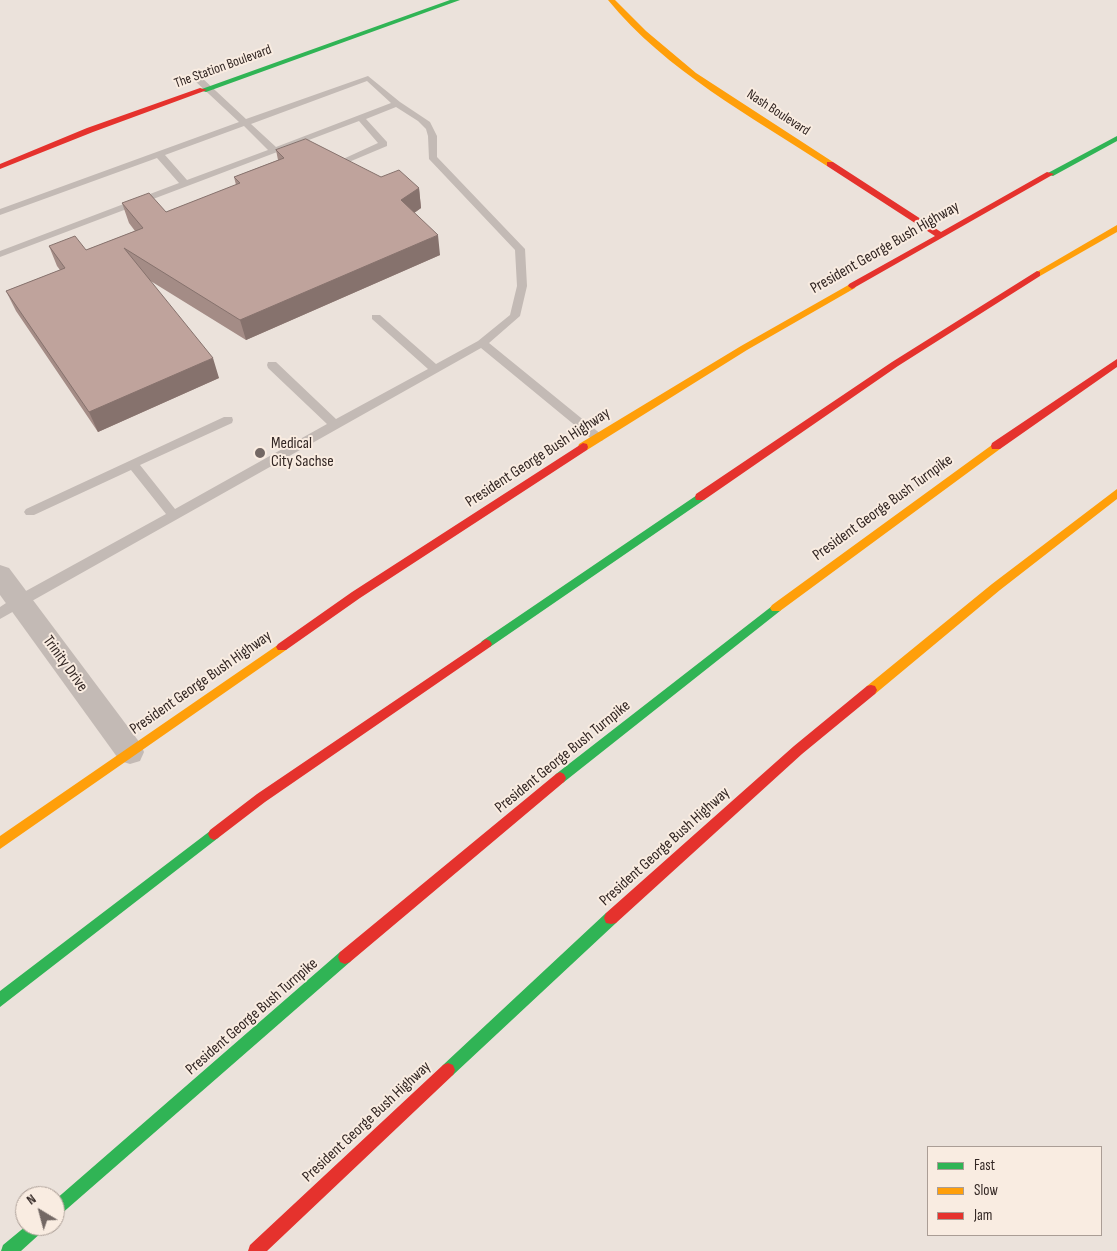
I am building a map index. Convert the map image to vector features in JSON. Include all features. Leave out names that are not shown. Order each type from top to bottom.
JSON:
[{"type":"main road","name":"The Station Boulevard","points":[[236,66],[425,0]]},
{"type":"main road","name":"The Station Boulevard","points":[[0,167],[90,130],[458,0]]},
{"type":"main road","name":"Nash Boulevard","points":[[610,0],[650,39],[693,75],[941,236]]},
{"type":"main road","name":"President George Bush Highway","points":[[0,843],[356,595],[598,438],[744,348],[1017,192],[1117,138]]},
{"type":"main road","points":[[0,1000],[261,798],[895,364],[1049,267],[1117,228]]},
{"type":"main road","name":"President George Bush Turnpike","points":[[65,1201],[228,1058],[443,876],[645,711],[873,535],[1006,438],[1117,362]]},
{"type":"main road","name":"President George Bush Highway","points":[[256,1251],[595,932],[798,750],[996,587],[1117,493]]},
{"type":"main road","points":[[9,1251],[26,1236]]},
{"type":"street","name":"Trinity Drive","points":[[0,575],[10,607],[130,752]]},
{"type":"lane","points":[[0,212],[368,78],[397,104],[428,124],[435,139],[432,157],[520,249],[522,286],[516,316],[482,343],[10,607]]},
{"type":"lane","points":[[198,79],[274,150]]},
{"type":"lane","points":[[2,250],[185,184],[397,104]]},
{"type":"lane","points":[[334,165],[384,144],[360,118]]},
{"type":"lane","points":[[158,154],[185,184]]},
{"type":"lane","points":[[376,317],[435,370]]},
{"type":"lane","points":[[482,343],[598,438]]},
{"type":"lane","points":[[272,365],[335,425]]},
{"type":"lane","points":[[30,512],[228,420]]},
{"type":"lane","points":[[134,464],[173,515]]},
{"type":"building","points":[[306,139],[381,177],[399,170],[419,188],[401,200],[438,235],[240,320],[124,248],[213,358],[89,412],[6,291],[65,268],[49,246],[75,236],[86,250],[143,228],[122,203],[149,193],[166,212],[240,183],[234,177],[284,158],[276,150]]},
{"type":"traffic: fast","points":[[203,90],[457,0]]},
{"type":"traffic: fast","points":[[1050,174],[1117,138]]},
{"type":"traffic: fast","points":[[486,644],[700,497]]},
{"type":"traffic: fast","points":[[560,778],[776,608]]},
{"type":"traffic: fast","points":[[0,1000],[214,834]]},
{"type":"traffic: fast","points":[[448,1070],[611,918]]},
{"type":"traffic: fast","points":[[65,1201],[345,957]]},
{"type":"traffic: fast","points":[[9,1251],[26,1236]]},
{"type":"traffic: slow","points":[[611,0],[643,33],[693,75],[830,164]]},
{"type":"traffic: slow","points":[[1037,274],[1117,228]]},
{"type":"traffic: slow","points":[[583,447],[744,348],[852,286]]},
{"type":"traffic: slow","points":[[776,608],[996,446]]},
{"type":"traffic: slow","points":[[871,690],[996,587],[1117,493]]},
{"type":"traffic: slow","points":[[0,843],[282,647]]},
{"type":"traffic: jam","points":[[0,167],[90,130],[203,90]]},
{"type":"traffic: jam","points":[[830,164],[941,236]]},
{"type":"traffic: jam","points":[[852,286],[1050,174]]},
{"type":"traffic: jam","points":[[700,497],[895,364],[1037,274]]},
{"type":"traffic: jam","points":[[996,446],[1117,362]]},
{"type":"traffic: jam","points":[[282,647],[356,595],[583,447]]},
{"type":"traffic: jam","points":[[214,834],[261,798],[486,644]]},
{"type":"traffic: jam","points":[[611,918],[798,750],[871,690]]},
{"type":"traffic: jam","points":[[345,957],[560,778]]},
{"type":"traffic: jam","points":[[256,1251],[448,1070]]},
{"type":"place","name":"Medical City Sachse","points":[[260,453]]}]
